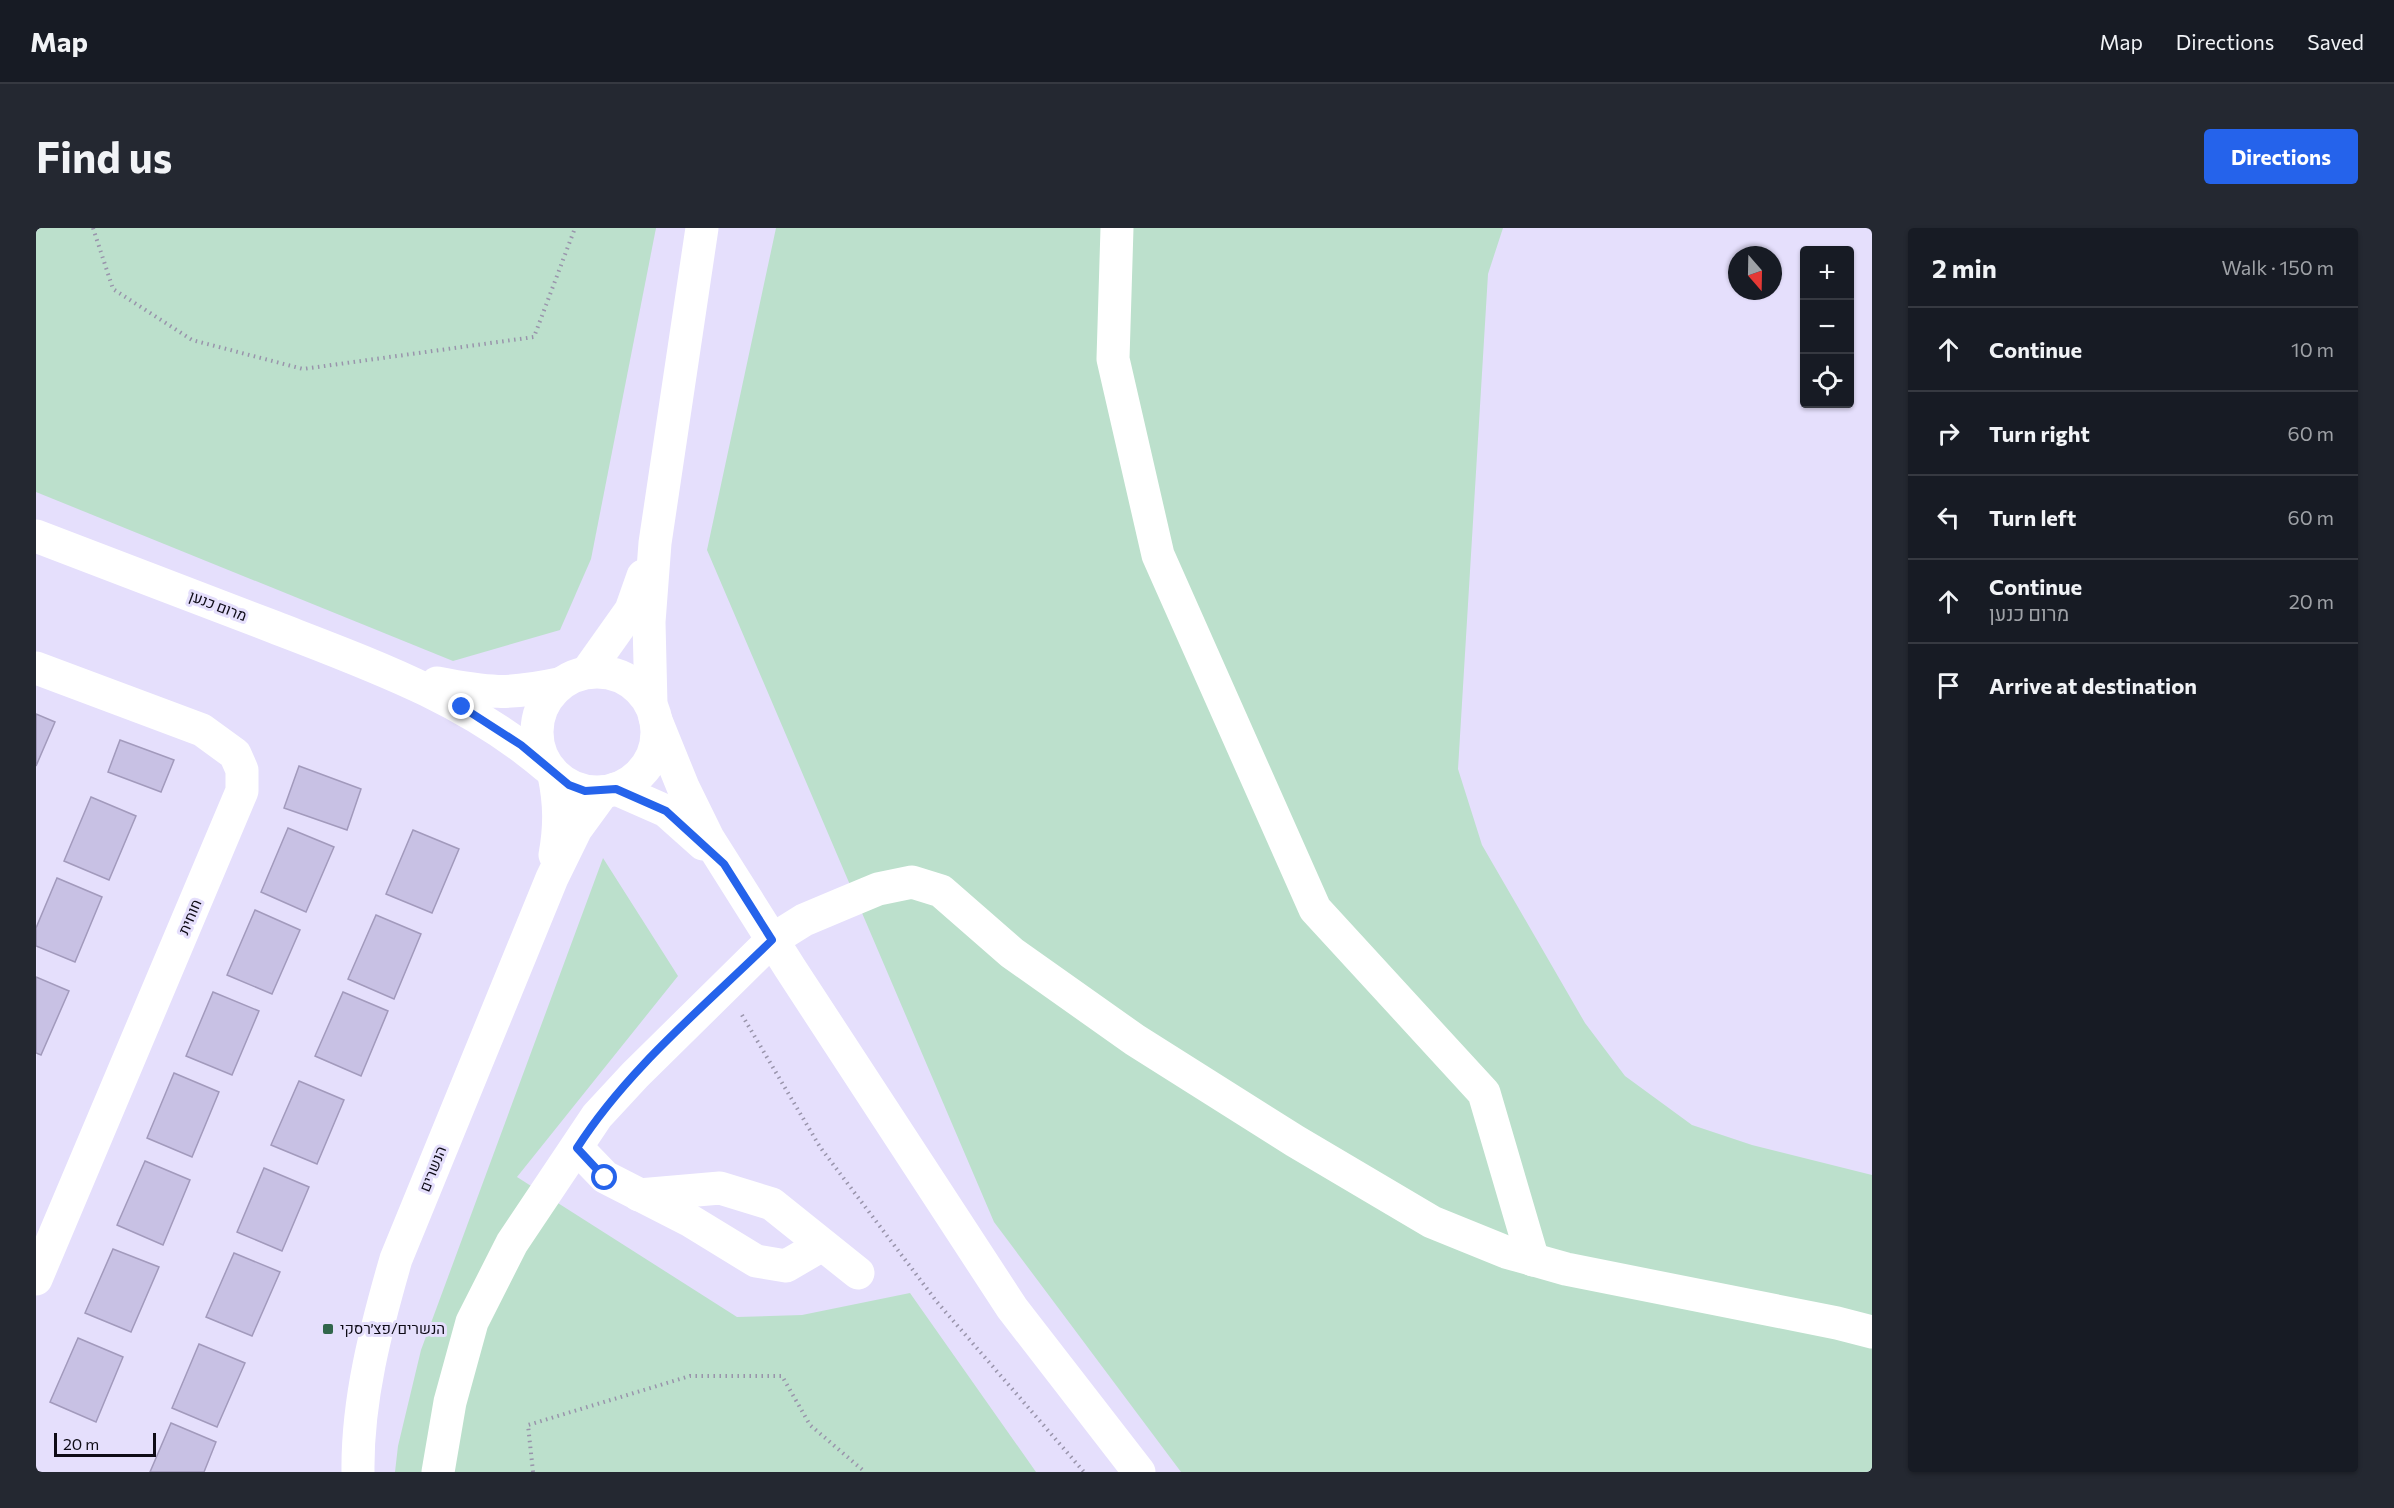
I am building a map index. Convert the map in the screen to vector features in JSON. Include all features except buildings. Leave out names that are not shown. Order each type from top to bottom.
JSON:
[{"type":"street","points":[[654,543],[631,610],[573,678],[546,698],[538,715],[536,733],[539,751],[551,771],[569,785],[585,791],[610,790],[632,781],[645,768],[653,753],[657,736],[653,712],[649,622],[654,543],[702,228]]},
{"type":"street","points":[[1117,228],[1113,359],[1158,555],[1316,909],[1484,1093],[1533,1260]]},
{"type":"street","name":"מרום כנען","points":[[36,536],[400,675],[462,707],[521,745],[551,771]]},
{"type":"street","name":"חוחית","points":[[36,668],[202,730],[235,754],[242,770],[242,790],[36,1279]]},
{"type":"street","points":[[573,678],[606,672],[624,678],[640,690],[653,712],[683,788],[724,864],[772,940],[1012,1308],[1139,1472]]},
{"type":"street","name":"מרום כנען","points":[[400,675],[486,693],[521,692],[573,678]]},
{"type":"street","name":"הנשרים","points":[[551,771],[560,803],[560,827],[552,878]]},
{"type":"street","points":[[610,790],[666,811],[724,864]]},
{"type":"street","name":"הנשרים","points":[[358,1472],[362,1402],[379,1319],[396,1259],[552,878],[576,829],[610,790]]},
{"type":"street","points":[[438,1472],[450,1402],[472,1322],[512,1243],[597,1116],[635,1075],[772,940],[804,920],[878,889],[912,882],[941,891],[1012,953],[1068,994],[1211,1089],[1432,1222],[1533,1260],[1628,1283],[1837,1323],[1872,1332]]},
{"type":"street","points":[[577,1148],[605,1178],[689,1220],[756,1261],[786,1266],[822,1245]]},
{"type":"street","points":[[639,1194],[720,1188],[772,1204],[858,1273]]},
{"type":"path","points":[[93,228],[112,289],[192,340],[303,369],[534,337],[575,228]]},
{"type":"path","points":[[725,986],[820,1147],[937,1302],[1083,1472]]},
{"type":"path","points":[[533,1472],[528,1425],[690,1376],[782,1376],[810,1425],[865,1472]]},
{"type":"green space","points":[[36,228],[656,228],[591,559],[560,630],[453,661],[36,492]]},
{"type":"green space","points":[[776,228],[1503,228],[1488,274],[1458,769],[1482,845],[1585,1023],[1625,1076],[1692,1125],[1752,1145],[1872,1175],[1872,1472],[1181,1472],[994,1222],[707,550]]},
{"type":"green space","points":[[603,858],[678,976],[517,1177],[737,1317],[802,1315],[910,1293],[1036,1472],[395,1472],[398,1446],[421,1350]]},
{"type":"place","name":"הנשרים/פצ׳רסקי","points":[[328,1329]]},
{"type":"route","points":[[462,707],[521,745],[554,775],[569,785],[585,791],[603,792],[616,789],[639,797],[666,811],[724,864],[772,940],[635,1075],[597,1116],[577,1148],[605,1178]]}]
